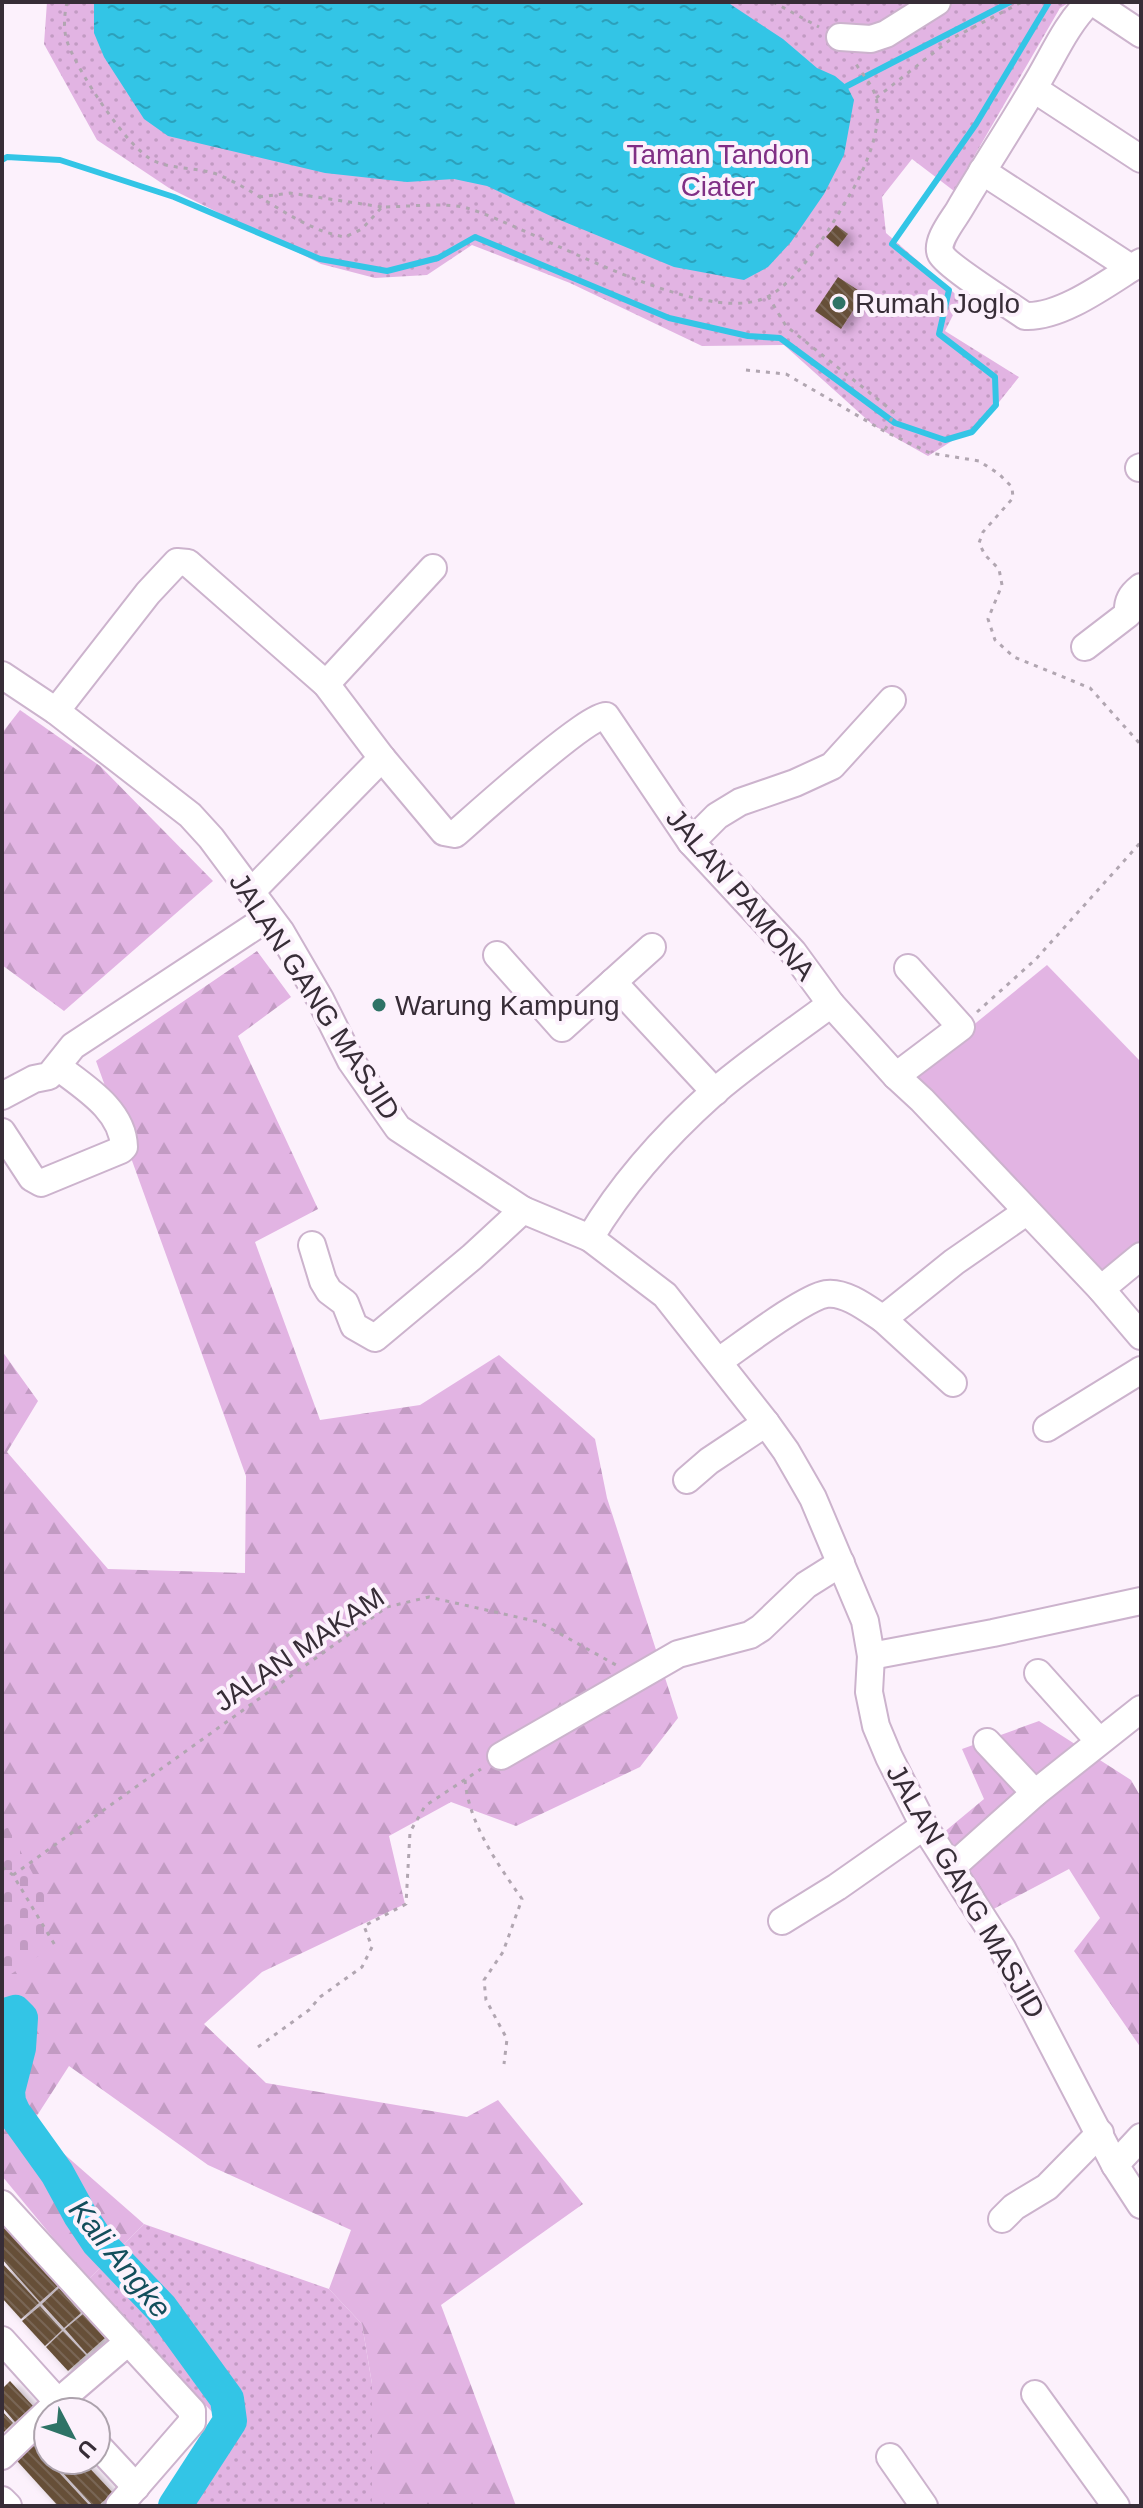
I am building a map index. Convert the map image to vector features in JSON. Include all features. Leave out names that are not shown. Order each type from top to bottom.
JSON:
[{"type":"street","points":[[840,37],[871,39],[886,34],[937,2]]},
{"type":"street","points":[[982,171],[1136,265],[1080,299],[1038,316],[1025,316],[944,259],[940,252],[941,244],[982,171],[1034,89],[1068,25],[1091,2],[1141,34]]},
{"type":"street","points":[[1034,89],[1141,159]]},
{"type":"street","name":"JALAN PAMONA","points":[[56,711],[148,593],[177,562],[188,563],[326,684],[444,832],[455,834],[573,733],[599,716],[606,716],[691,842],[793,952],[831,1004],[896,1076],[1101,1289],[1141,1336]]},
{"type":"street","points":[[326,684],[433,568]]},
{"type":"street","points":[[1085,647],[1134,622],[1127,604],[1141,587]]},
{"type":"street","name":"JALAN GANG MASJID","points":[[2,675],[56,711],[190,815],[211,838],[269,917],[320,999],[351,1061],[391,1121],[416,1141],[523,1210],[590,1238],[665,1295],[766,1423],[813,1498],[865,1621],[871,1656],[869,1692],[876,1726],[924,1826],[1002,1948],[1115,2165],[1141,2205]]},
{"type":"street","points":[[691,842],[717,816],[740,802],[832,766],[892,700]]},
{"type":"street","points":[[251,892],[382,758]]},
{"type":"street","points":[[2,1096],[34,1079],[49,1076],[73,1046],[269,917]]},
{"type":"street","points":[[497,955],[562,1028],[652,947]]},
{"type":"street","points":[[896,1076],[961,1027],[908,968]]},
{"type":"street","points":[[613,982],[715,1092]]},
{"type":"street","points":[[590,1238],[607,1209],[640,1169],[715,1092],[831,1004]]},
{"type":"street","points":[[2,1132],[32,1178],[41,1183],[121,1150],[124,1141],[122,1131],[103,1102],[58,1067]]},
{"type":"street","points":[[312,1245],[329,1291],[345,1303],[354,1326],[375,1338],[523,1210]]},
{"type":"street","points":[[883,1319],[954,1262],[1026,1212]]},
{"type":"street","points":[[1101,1289],[1141,1256]]},
{"type":"street","points":[[719,1361],[783,1317],[828,1293],[859,1303],[883,1319],[953,1383]]},
{"type":"street","points":[[1047,1428],[1141,1370]]},
{"type":"street","points":[[687,1480],[709,1461],[766,1423]]},
{"type":"street","points":[[501,1756],[678,1654],[750,1635],[806,1585],[841,1563]]},
{"type":"street","points":[[871,1656],[1141,1601]]},
{"type":"street","points":[[1038,1673],[1099,1741]]},
{"type":"street","points":[[951,1868],[1035,1793],[1141,1709]]},
{"type":"street","points":[[987,1742],[1035,1793]]},
{"type":"street","points":[[782,1921],[924,1826]]},
{"type":"street","points":[[1002,2219],[1014,2207],[1047,2187],[1100,2133]]},
{"type":"street","points":[[1115,2165],[1141,2137]]},
{"type":"street","points":[[2,2204],[194,2416],[128,2496],[112,2470]]},
{"type":"street","points":[[2,2340],[52,2396]]},
{"type":"street","points":[[73,2396],[128,2342]]},
{"type":"street","points":[[1035,2394],[1116,2506]]},
{"type":"street","points":[[2,2456],[32,2432]]},
{"type":"street","points":[[890,2457],[924,2506]]},
{"type":"street","points":[[2,2500],[8,2506]]},
{"type":"path","points":[[67,2],[65,29],[73,55],[102,104],[139,151],[162,164],[219,175],[316,229],[345,237],[362,229],[382,207]]},
{"type":"path","points":[[876,98],[951,39],[1022,2]]},
{"type":"path","points":[[259,197],[290,193],[382,207],[466,207],[665,291],[725,303],[750,303],[785,285],[816,247],[857,183],[873,144],[876,98],[855,63]]},
{"type":"path","points":[[768,296],[786,326],[895,413],[884,431]]},
{"type":"path","points":[[746,370],[786,374],[884,431],[930,453],[979,461],[999,474],[1012,487],[1013,498],[983,532],[979,543],[985,555],[999,569],[1002,585],[988,619],[995,640],[1014,657],[1090,688],[1141,745]]},
{"type":"path","points":[[961,1027],[1036,959],[1141,842]]},
{"type":"path","name":"JALAN MAKAM","points":[[13,1875],[387,1607],[429,1597],[539,1622],[636,1676]]},
{"type":"path","points":[[258,2047],[362,1967],[372,1947],[364,1926],[406,1904],[410,1832],[425,1806],[501,1756]]},
{"type":"path","points":[[465,1780],[467,1800],[493,1858],[522,1899],[503,1952],[484,1980],[486,2000],[507,2039],[504,2064]]},
{"type":"path","points":[[2,1867],[13,1875],[56,1947]]},
{"type":"green space","name":"Taman Tandon Ciater","points":[[47,2],[1070,2],[1060,8],[954,191],[912,159],[882,197],[886,233],[961,299],[945,331],[1019,377],[984,421],[928,456],[873,425],[784,345],[702,346],[570,283],[472,245],[427,275],[375,278],[321,264],[169,188],[97,140],[44,44]]},
{"type":"green space","points":[[20,710],[100,766],[213,881],[64,1011],[2,965],[2,733]]},
{"type":"green space","points":[[257,951],[291,997],[238,1036],[318,1209],[255,1242],[320,1420],[420,1405],[499,1355],[595,1439],[607,1498],[678,1718],[640,1767],[516,1826],[451,1802],[389,1836],[405,1904],[262,1972],[204,2024],[266,2083],[467,2117],[498,2100],[583,2204],[441,2305],[516,2506],[372,2506],[372,2384],[362,2324],[329,2289],[351,2230],[208,2165],[69,2066],[31,2125],[144,2224],[88,2280],[2,2176],[2,1351],[38,1401],[7,1452],[108,1569],[245,1573],[246,1476],[96,1061]]},
{"type":"green space","points":[[1047,965],[1141,1062],[1141,1243],[1106,1274],[912,1075]]},
{"type":"green space","points":[[1039,1721],[1131,1780],[1141,1797],[1141,2048],[1074,1951],[1100,1918],[1069,1869],[986,1913],[937,1838],[984,1799],[962,1749]]},
{"type":"green space","points":[[2,1817],[47,1900],[46,1951],[2,1980]]},
{"type":"green space","points":[[144,2224],[329,2289],[362,2324],[372,2384],[372,2506],[166,2506],[229,2430],[88,2280]]},
{"type":"water","points":[[94,2],[727,2],[783,39],[817,68],[835,76],[847,86],[854,100],[844,155],[824,194],[791,242],[768,267],[744,280],[674,267],[487,186],[454,179],[407,182],[325,173],[168,136],[144,119],[104,57],[94,33]]},
{"type":"building","points":[[836,225],[848,234],[838,247],[826,237]]},
{"type":"building","name":"Rumah Joglo","points":[[838,277],[864,294],[841,329],[815,311]]},
{"type":"building","points":[[2,2224],[58,2286],[40,2302],[2,2259]]},
{"type":"building","points":[[2,2263],[39,2303],[21,2319],[2,2298]]},
{"type":"building","points":[[59,2288],[81,2313],[64,2328],[42,2304]]},
{"type":"building","points":[[40,2306],[62,2330],[45,2346],[22,2321]]},
{"type":"building","points":[[83,2314],[105,2338],[87,2354],[65,2329]]},
{"type":"building","points":[[63,2331],[86,2355],[68,2371],[46,2347]]},
{"type":"building","points":[[10,2381],[32,2405],[15,2422],[2,2407],[2,2389]]},
{"type":"building","points":[[2,2411],[13,2423],[2,2434]]},
{"type":"building","points":[[26,2437],[32,2443],[32,2476],[62,2476],[90,2506],[58,2506],[9,2452]]},
{"type":"building","points":[[66,2476],[97,2476],[113,2493],[98,2506],[93,2506]]},
{"type":"waterway","points":[[847,86],[1010,2]]},
{"type":"waterway","points":[[2,160],[7,157],[60,160],[174,197],[320,259],[387,271],[438,258],[475,237],[669,318],[748,336],[780,338],[895,423],[945,440],[972,432],[996,405],[995,377],[939,334],[949,290],[892,244],[976,124],[1049,2]]},
{"type":"waterway","name":"Kali Angke","points":[[2,2016],[15,2012],[21,2018],[19,2048],[8,2091],[14,2113],[57,2173],[98,2242],[161,2308],[227,2399],[230,2421],[175,2506]]},
{"type":"place","name":"Rumah Joglo","points":[[839,303]]},
{"type":"place","name":"Warung Kampung","points":[[379,1005]]}]
